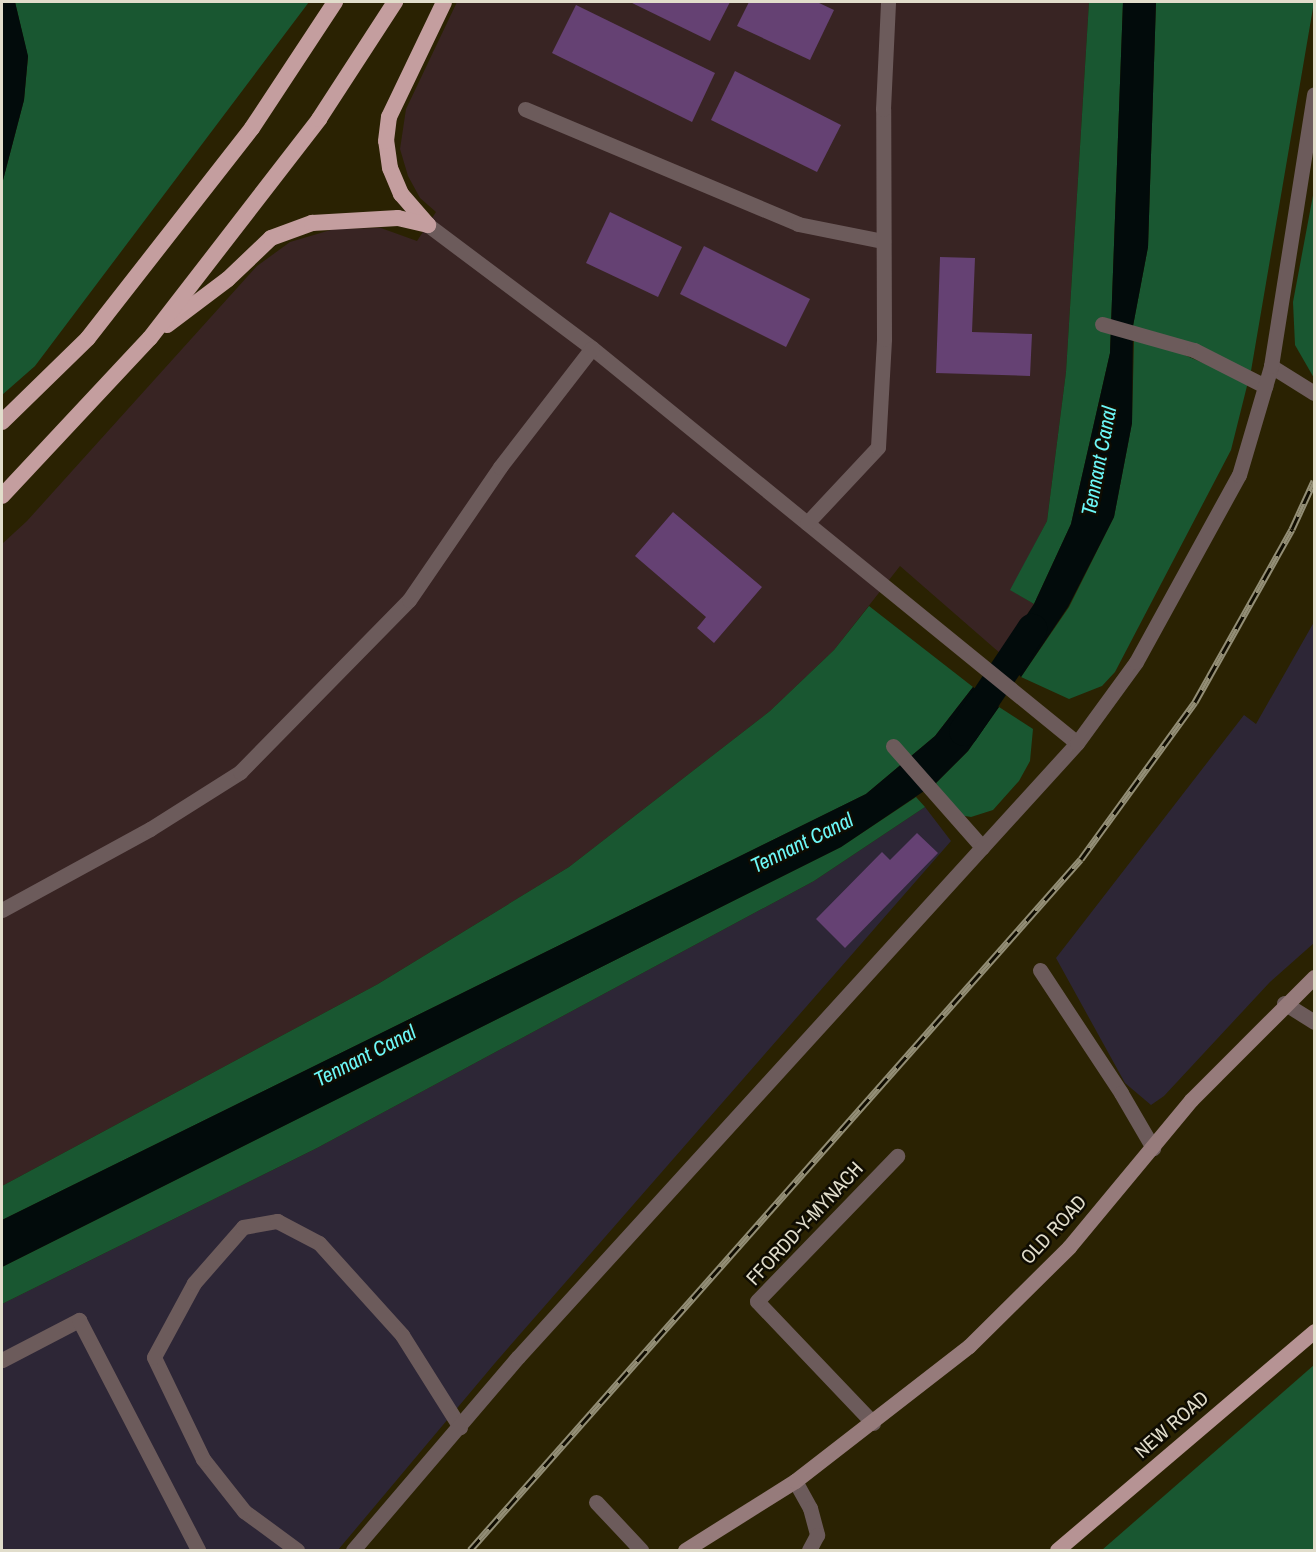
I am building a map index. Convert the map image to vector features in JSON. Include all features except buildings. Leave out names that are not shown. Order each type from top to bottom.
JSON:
[{"type":"highway","points":[[2,422],[88,338],[252,128],[335,2]]},
{"type":"highway","points":[[2,496],[150,338],[319,119],[395,2]]},
{"type":"highway","points":[[428,225],[401,194],[390,168],[386,141],[389,117],[444,2]]},
{"type":"highway","points":[[150,338],[228,279],[271,238],[312,223],[398,218],[428,225]]},
{"type":"main road","name":"OLD ROAD","points":[[685,1551],[795,1481],[873,1423],[977,1338],[1069,1247],[1191,1100],[1284,1003],[1314,977]]},
{"type":"main road","name":"NEW ROAD","points":[[1057,1551],[1314,1331]]},
{"type":"street","points":[[807,523],[878,447],[884,339],[883,241],[888,2]]},
{"type":"street","points":[[353,1551],[526,1348],[1077,743],[1136,662],[1239,476],[1270,366],[1314,94]]},
{"type":"street","points":[[525,110],[798,224],[883,241]]},
{"type":"street","points":[[428,225],[592,348],[1077,743]]},
{"type":"street","points":[[1102,324],[1194,350],[1265,386]]},
{"type":"street","points":[[2,910],[150,829],[240,772],[409,600],[500,467],[592,348]]},
{"type":"street","points":[[1270,366],[1314,393]]},
{"type":"street","points":[[893,746],[982,847]]},
{"type":"street","points":[[1040,970],[1153,1148]]},
{"type":"street","points":[[1284,1003],[1314,1022]]},
{"type":"street","name":"FFORDD-Y-MYNACH","points":[[873,1423],[757,1301],[897,1156]]},
{"type":"street","points":[[297,1551],[244,1511],[202,1459],[154,1357],[194,1283],[243,1227],[277,1221],[319,1243],[402,1335],[460,1426]]},
{"type":"street","points":[[2,1360],[79,1320],[198,1551]]},
{"type":"street","points":[[795,1481],[810,1508],[817,1535],[809,1551]]},
{"type":"street","points":[[596,1502],[641,1551]]},
{"type":"shaded area","points":[[457,2],[1089,2],[1066,372],[1047,521],[1011,590],[1034,604],[1001,654],[900,566],[834,650],[770,711],[569,867],[378,984],[2,1186],[2,544],[27,521],[257,266],[290,242],[334,229],[381,228],[417,241],[436,212],[420,198],[408,176],[400,149],[406,109]]},
{"type":"shaded area","points":[[1314,622],[1314,943],[1270,982],[1164,1096],[1151,1105],[1125,1083],[1056,958],[1244,715],[1256,724]]},
{"type":"shaded area","points":[[925,807],[951,841],[495,1363],[338,1550],[2,1550],[2,1304],[317,1148],[814,881]]},
{"type":"green space","points":[[15,2],[309,2],[35,366],[2,395],[2,184],[24,100],[28,57]]},
{"type":"green space","points":[[1089,2],[1123,2],[1110,353],[1071,524],[1034,604],[1010,590],[1047,521],[1066,372]]},
{"type":"green space","points":[[1156,2],[1314,2],[1251,371],[1133,326],[1148,247]]},
{"type":"green space","points":[[1314,190],[1314,378],[1295,345],[1293,302]]},
{"type":"green space","points":[[1134,340],[1175,351],[1248,382],[1231,450],[1115,672],[1102,686],[1069,699],[1021,677],[1069,607],[1114,517],[1132,423]]},
{"type":"green space","points":[[869,606],[973,687],[935,736],[866,794],[2,1220],[2,1186],[378,984],[569,867],[770,711],[834,650]]},
{"type":"green space","points":[[999,707],[1033,729],[1030,761],[1019,781],[993,810],[971,817],[959,815],[936,783],[968,751]]},
{"type":"green space","points":[[916,797],[925,807],[814,881],[317,1148],[2,1304],[2,1267],[841,847]]},
{"type":"green space","points":[[1314,1365],[1314,1550],[1102,1550]]},
{"type":"water","points":[[2,2],[15,2],[28,56],[24,100],[2,184]]},
{"type":"water","points":[[1123,2],[1156,2],[1148,247],[1133,326],[1132,423],[1114,517],[1068,607],[1021,677],[1001,654],[1034,604],[1071,524],[1110,353]]},
{"type":"water","points":[[973,687],[999,707],[968,751],[936,783],[841,847],[2,1267],[2,1220],[866,794],[935,736]]},
{"type":"waterway","name":"Tennant Canal","points":[[964,731],[1032,629]]},
{"type":"railway","points":[[470,1550],[1081,859],[1195,702],[1292,529],[1314,481]]}]
